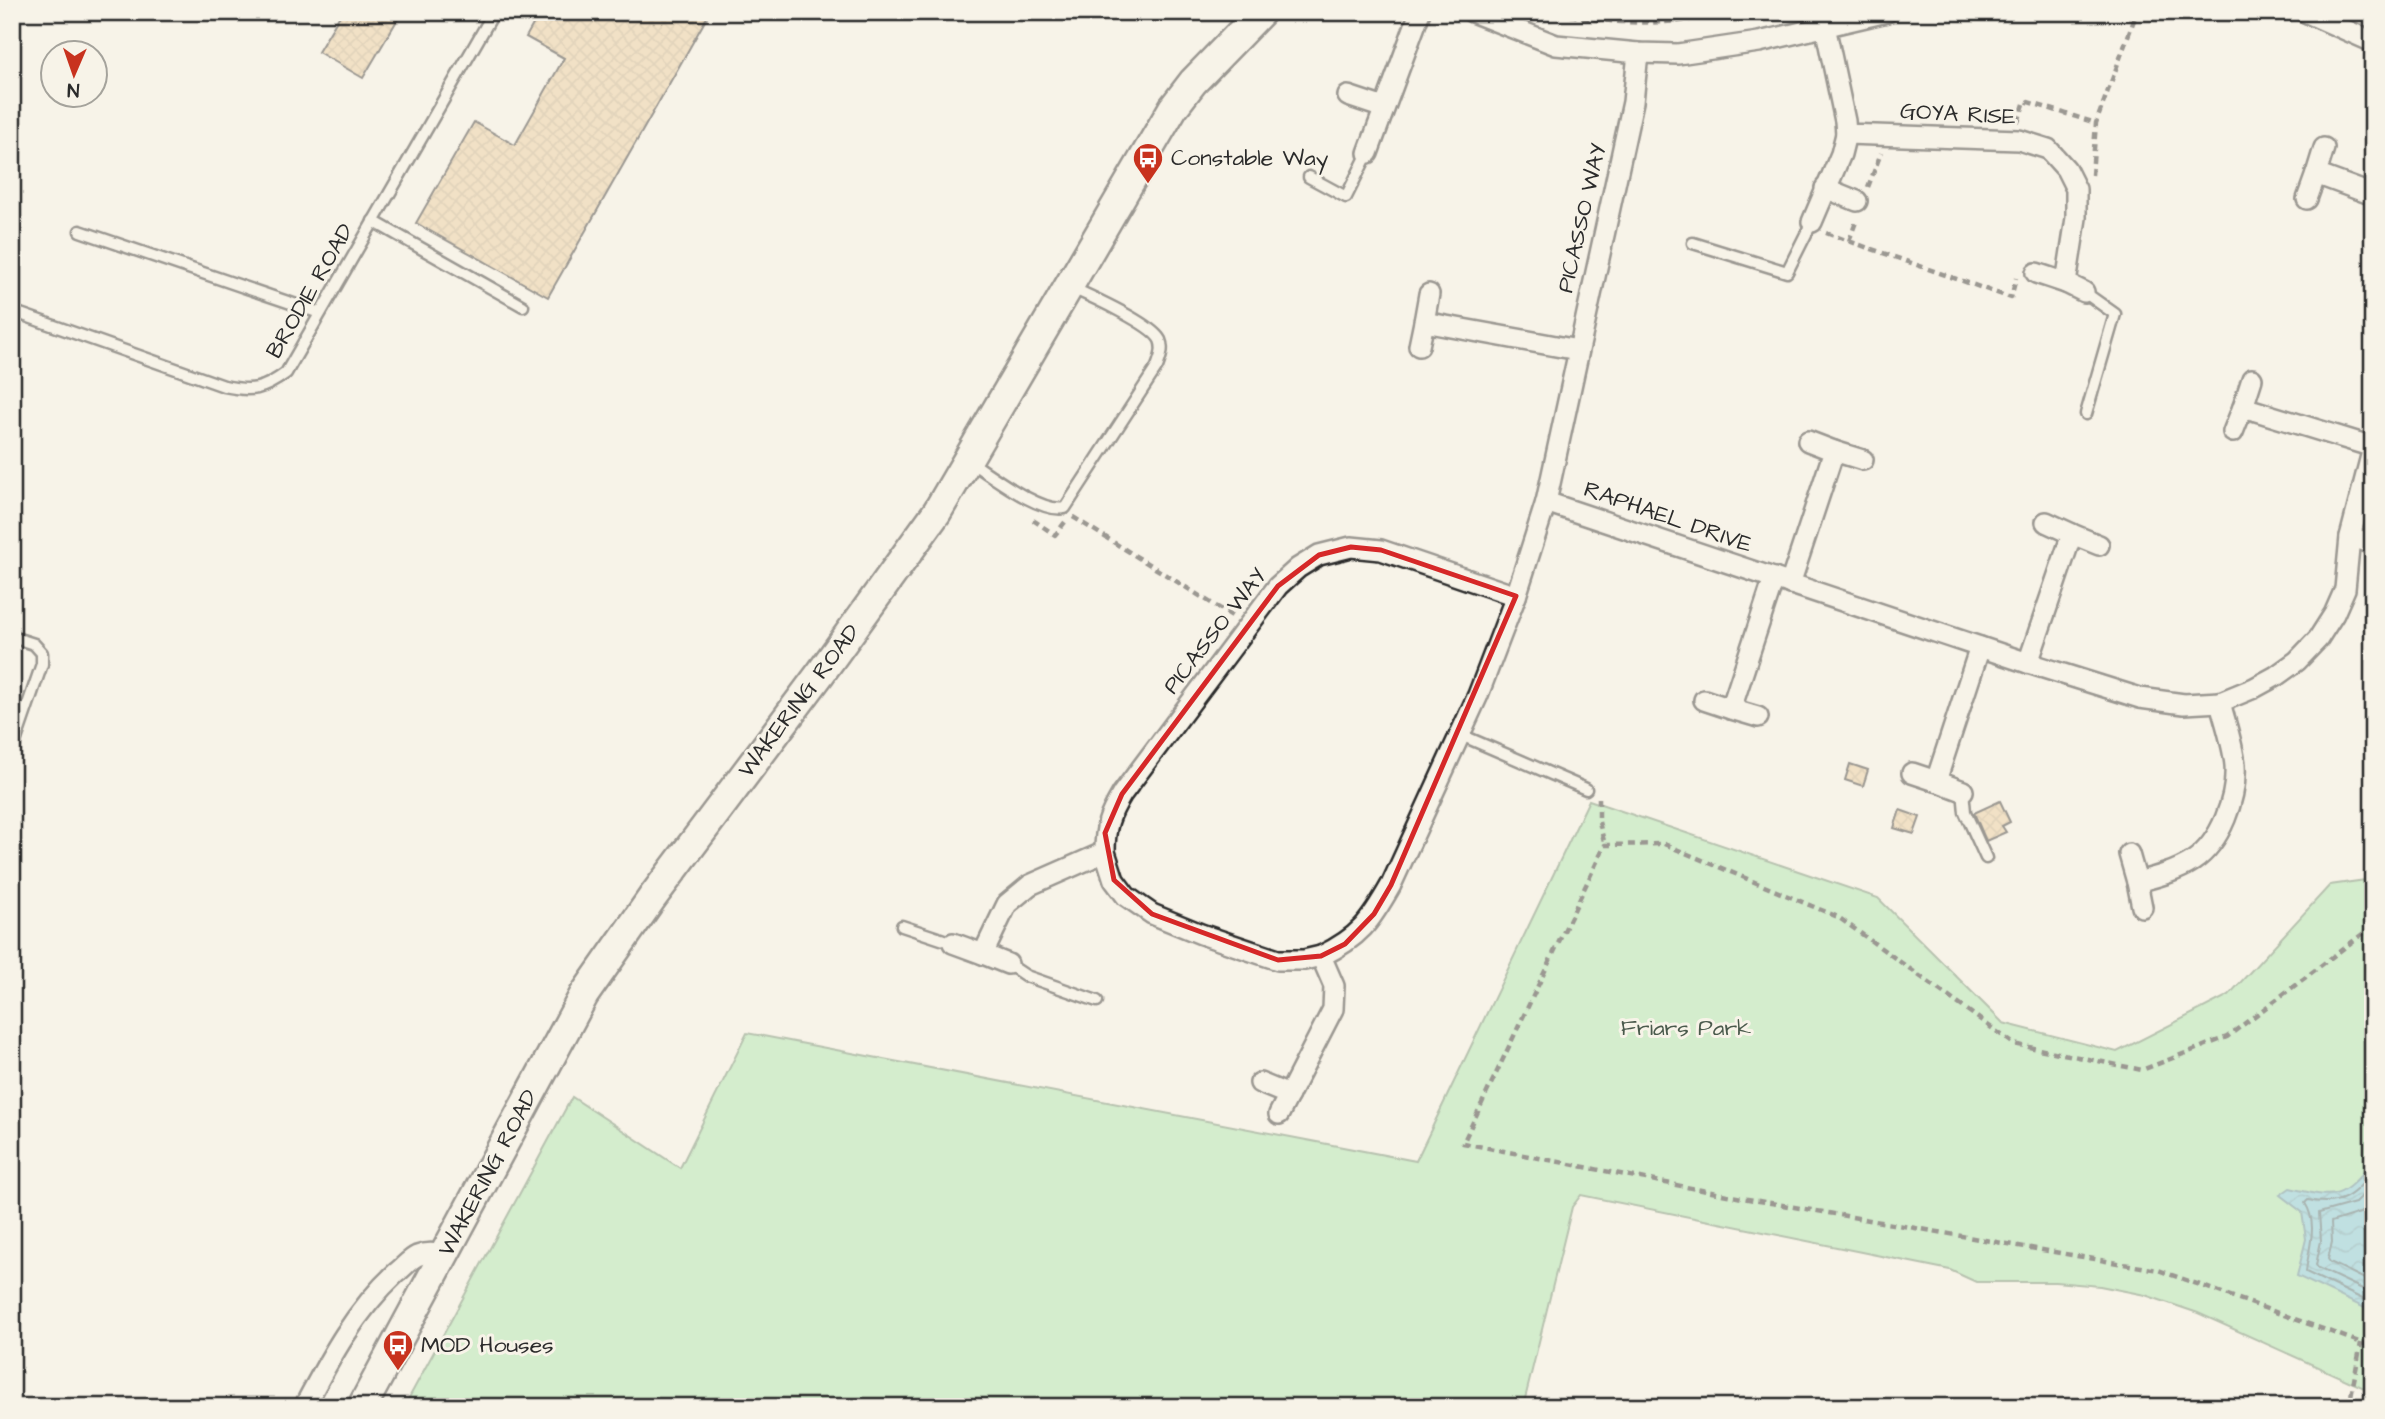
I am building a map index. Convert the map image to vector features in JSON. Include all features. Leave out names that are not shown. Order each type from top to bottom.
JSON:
[{"type":"street","name":"WAKERING ROAD","points":[[362,1407],[584,995],[652,898],[937,512],[1173,108],[1193,82],[1261,12]]},
{"type":"street","points":[[1368,153],[1420,12]]},
{"type":"street","points":[[1472,12],[1556,46],[1678,54],[1759,41],[1888,12]]},
{"type":"street","points":[[2305,12],[2373,42]]},
{"type":"street","points":[[1810,225],[1841,154],[1846,134],[1825,26]]},
{"type":"street","name":"PICASSO WAY","points":[[1517,596],[1381,550],[1351,547],[1319,555],[1298,568],[1278,586],[1122,794],[1108,817],[1105,852],[1114,880],[1126,896],[1152,914],[1278,960],[1304,960],[1321,956],[1357,935],[1374,914],[1391,885],[1461,735],[1517,596],[1546,502],[1633,102],[1638,53]]},
{"type":"street","points":[[1348,96],[1384,108]]},
{"type":"street","name":"GOYA RISE","points":[[1846,134],[2011,140],[2048,149],[2058,158],[2076,189],[2077,203],[2066,283]]},
{"type":"street","points":[[2307,199],[2324,148]]},
{"type":"street","points":[[2316,174],[2373,195]]},
{"type":"street","points":[[1825,188],[1857,201]]},
{"type":"street","points":[[2036,273],[2084,292]]},
{"type":"street","points":[[1419,346],[1429,294]]},
{"type":"street","points":[[1424,322],[1578,350]]},
{"type":"street","points":[[2233,432],[2252,379]]},
{"type":"street","points":[[2243,407],[2373,447]]},
{"type":"street","points":[[1808,441],[1863,460]]},
{"type":"street","name":"RAPHAEL DRIVE","points":[[1546,502],[2140,698],[2184,704],[2220,702],[2276,676],[2297,661],[2318,639],[2334,614],[2345,589],[2350,537],[2373,447]]},
{"type":"street","name":"RAPHAEL DRIVE","points":[[1731,709],[1834,451]]},
{"type":"street","points":[[2046,522],[2099,545]]},
{"type":"street","points":[[2028,663],[2072,534]]},
{"type":"street","points":[[2350,537],[2373,544]]},
{"type":"street","points":[[1936,781],[1980,647]]},
{"type":"street","points":[[1704,700],[1758,717]]},
{"type":"street","points":[[2137,882],[2168,873],[2193,860],[2214,841],[2226,816],[2235,766],[2220,702]]},
{"type":"street","points":[[1912,773],[1963,791]]},
{"type":"street","points":[[983,954],[1007,905],[1030,885],[1105,852]]},
{"type":"street","points":[[2129,854],[2142,907]]},
{"type":"street","points":[[953,943],[1008,964]]},
{"type":"street","points":[[1279,1114],[1333,1009],[1334,986],[1321,956]]},
{"type":"street","points":[[1260,1083],[1289,1095]]},
{"type":"street","points":[[304,1407],[344,1334],[384,1286],[415,1257],[431,1252],[443,1255]]},
{"type":"lane","name":"BRODIE ROAD","points":[[12,311],[224,386],[243,390],[260,389],[286,373],[494,12]]},
{"type":"lane","points":[[1309,177],[1346,197],[1368,153]]},
{"type":"lane","points":[[373,221],[523,306]]},
{"type":"lane","points":[[1693,243],[1787,272],[1810,225]]},
{"type":"lane","points":[[80,231],[320,313]]},
{"type":"lane","points":[[968,460],[1042,505],[1051,509],[1065,508],[1157,368],[1162,350],[1160,340],[1153,332],[1106,304],[1068,286]]},
{"type":"lane","points":[[2084,292],[2116,314],[2085,414]]},
{"type":"lane","points":[[12,637],[34,644],[42,653],[42,664],[12,751]]},
{"type":"lane","points":[[1461,735],[1586,789]]},
{"type":"lane","points":[[1963,791],[1965,812],[1986,858]]},
{"type":"lane","points":[[902,926],[953,943]]},
{"type":"lane","points":[[1008,964],[1027,976],[1097,1001]]},
{"type":"path","points":[[1558,12],[1587,20],[1644,24],[1705,19],[1741,12]]},
{"type":"path","points":[[1587,20],[1589,12]]},
{"type":"path","points":[[2071,178],[2091,188],[2096,123],[2137,12]]},
{"type":"path","points":[[2011,140],[2025,101],[2096,123]]},
{"type":"path","points":[[1810,225],[2011,298],[2019,270],[2036,273]]},
{"type":"path","points":[[1025,513],[1055,536],[1070,515],[1248,626]]},
{"type":"path","points":[[1586,789],[1600,798],[1599,822],[1605,845],[1463,1143],[1742,1198],[2158,1270],[2373,1347]]},
{"type":"path","points":[[1605,845],[1664,844],[1838,917],[2014,1044],[2142,1070],[2227,1037],[2373,926]]},
{"type":"path","points":[[2348,1407],[2361,1343]]},
{"type":"highlighted area","points":[[1351,547],[1381,550],[1516,596],[1391,885],[1374,914],[1345,944],[1321,956],[1278,960],[1152,914],[1114,880],[1105,833],[1122,794],[1278,586],[1319,555]]},
{"type":"green space","name":"Friars Park","points":[[1589,800],[1878,898],[2003,1023],[2117,1052],[2229,995],[2330,885],[2373,879],[2373,1392],[2198,1313],[2145,1295],[2100,1286],[2055,1282],[1976,1282],[1950,1270],[1581,1195],[1572,1207],[1523,1407],[404,1407],[572,1097],[680,1168],[747,1033],[1416,1161]]},
{"type":"water","points":[[2373,1162],[2373,1312],[2297,1276],[2306,1239],[2302,1212],[2280,1195],[2290,1188],[2319,1194],[2338,1193],[2353,1183]]},
{"type":"building","points":[[342,12],[402,12],[363,78],[318,52]]},
{"type":"building","points":[[540,12],[710,12],[548,297],[416,223],[474,122],[515,145],[564,58],[526,37]]},
{"type":"building","points":[[1850,764],[1868,770],[1863,786],[1845,780]]},
{"type":"building","points":[[2000,801],[2010,822],[2002,826],[2006,832],[1986,841],[1974,813]]},
{"type":"building","points":[[1900,810],[1920,817],[1914,834],[1894,828]]},
{"type":"place","name":"Constable Way","points":[[1148,185]]},
{"type":"place","name":"MOD Houses","points":[[398,1372]]}]
